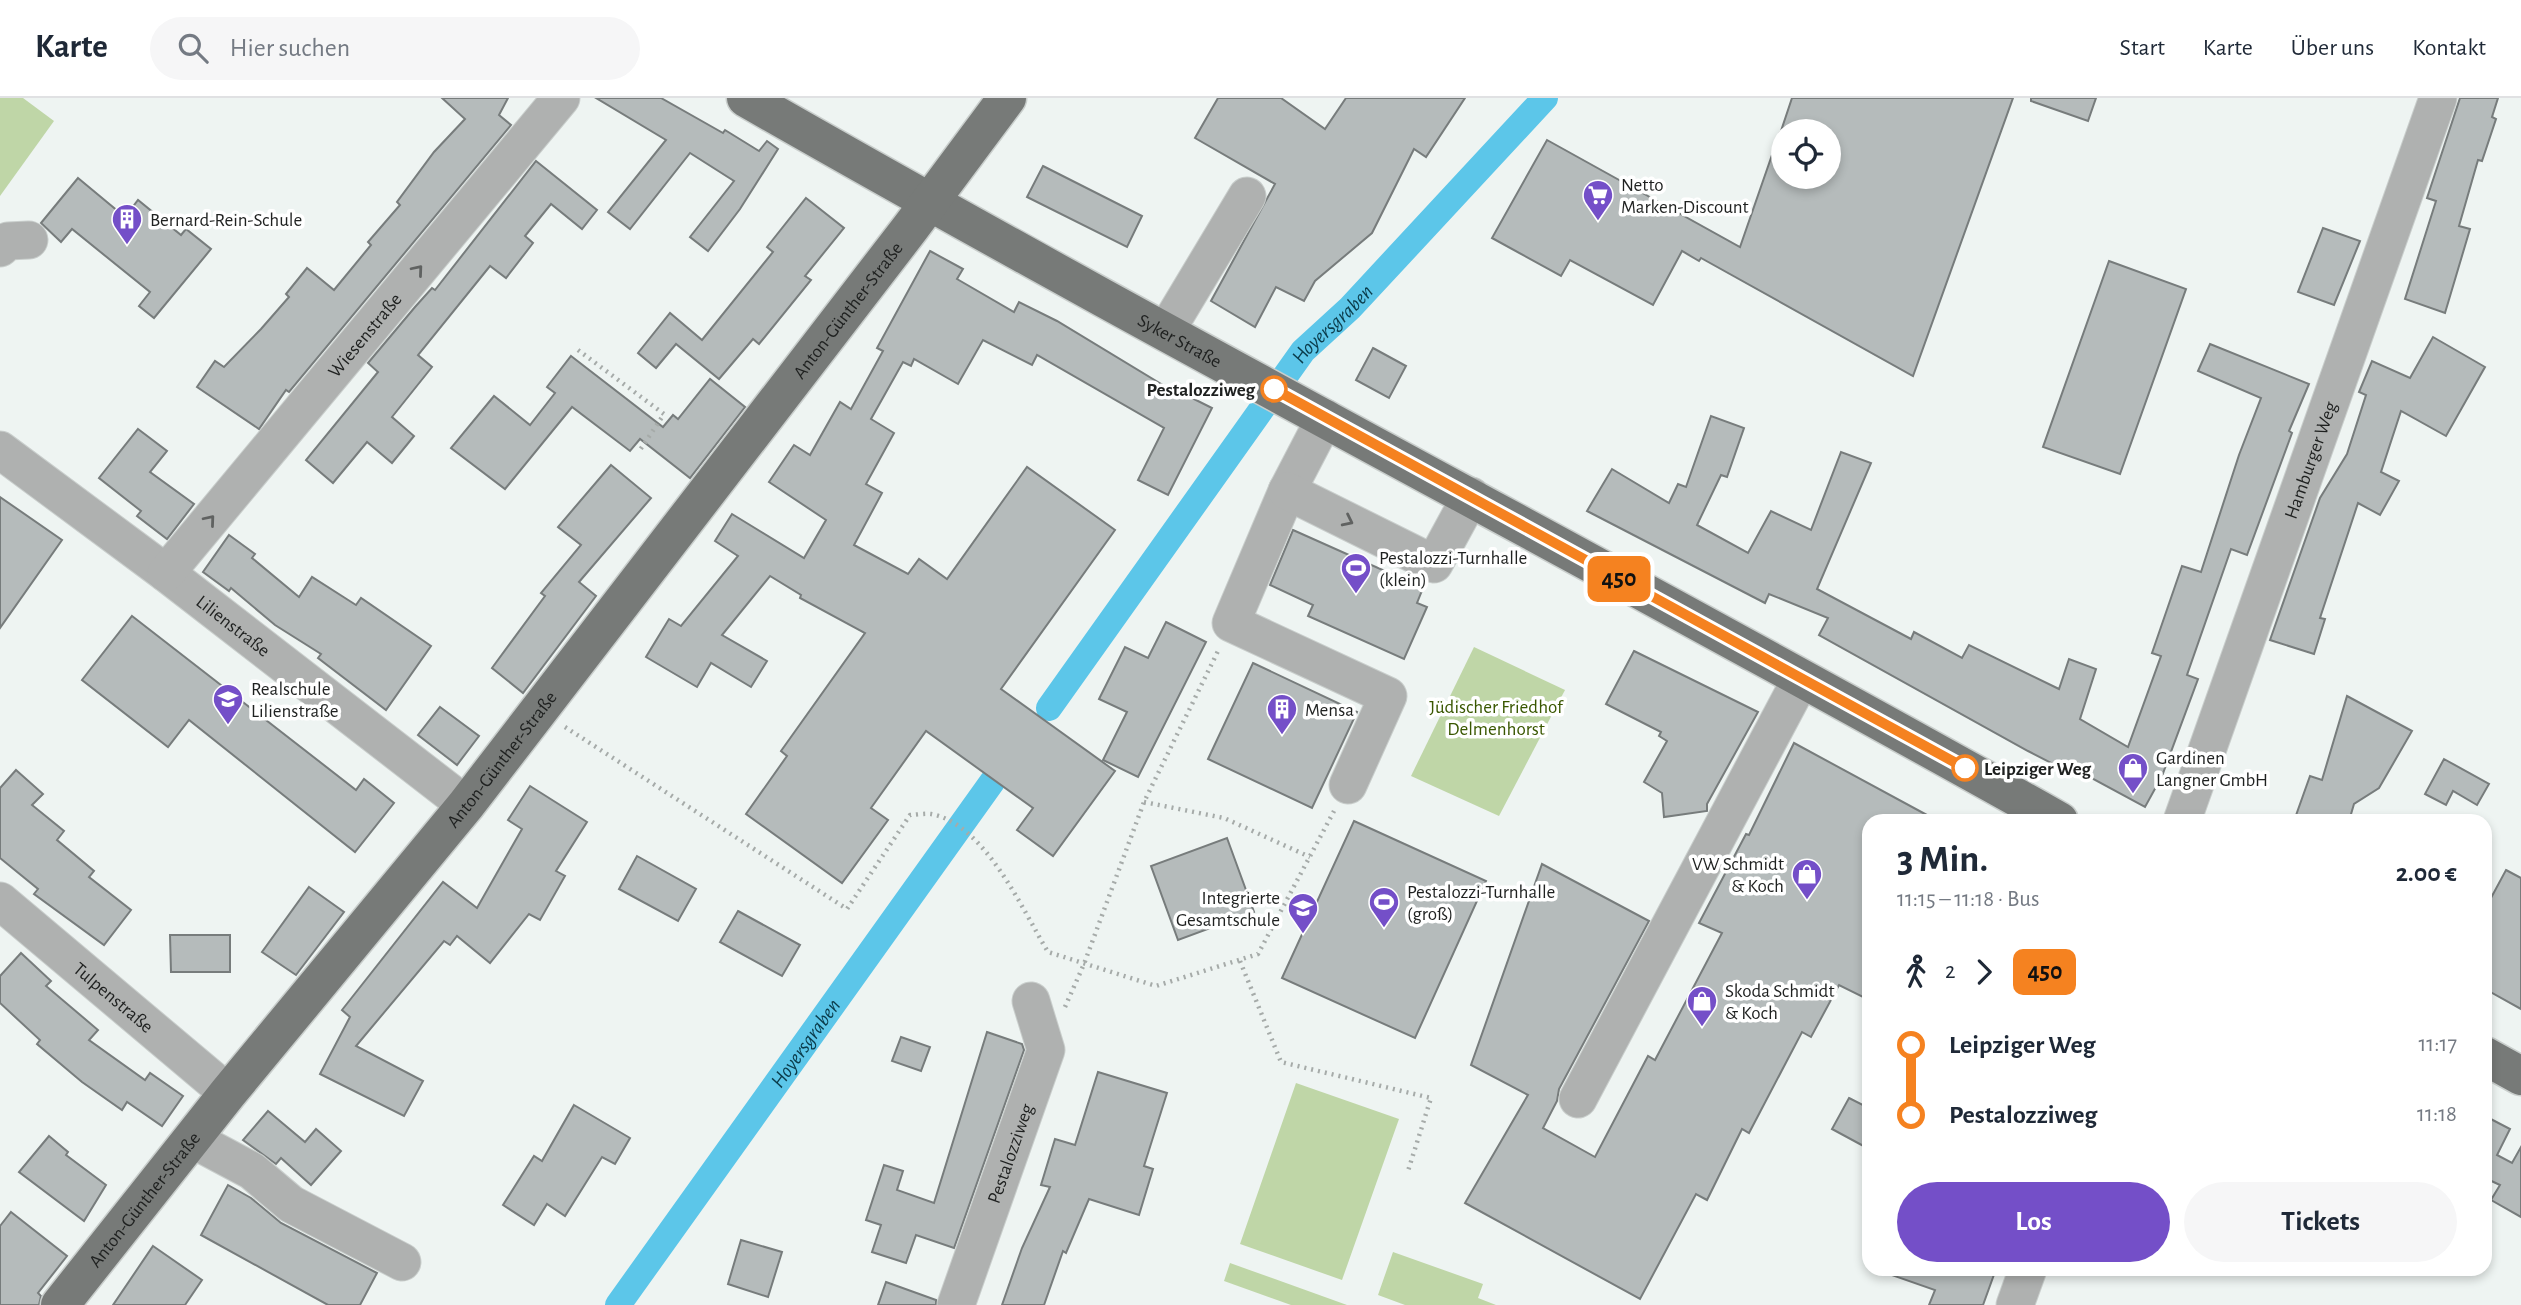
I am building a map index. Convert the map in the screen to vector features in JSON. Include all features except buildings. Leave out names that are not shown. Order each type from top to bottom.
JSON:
[{"type":"main road","name":"Syker Straße","points":[[746,98],[930,203],[1471,496],[2046,814]]},
{"type":"main road","name":"Anton-Günther-Straße","points":[[60,1305],[228,1093],[466,805],[930,203],[1007,98]]},
{"type":"main road","points":[[2492,1060],[2521,1076]]},
{"type":"street","name":"Wiesenstraße","points":[[166,573],[561,98]]},
{"type":"street","name":"Hamburger Weg","points":[[2184,814],[2438,98]]},
{"type":"street","points":[[1166,331],[1247,196]]},
{"type":"street","points":[[1314,412],[1287,491],[1231,623],[1388,696],[1348,785]]},
{"type":"street","name":"Lilienstraße","points":[[0,450],[166,573],[466,805]]},
{"type":"street","points":[[1287,491],[1434,564],[1471,496]]},
{"type":"street","points":[[1578,1099],[1801,679]]},
{"type":"street","name":"Tulpenstraße","points":[[0,901],[228,1093]]},
{"type":"street","points":[[1031,1001],[1046,1051]]},
{"type":"street","name":"Pestalozziweg","points":[[956,1305],[1046,1051]]},
{"type":"street","points":[[192,1139],[252,1171],[291,1204],[402,1262]]},
{"type":"street","points":[[2015,1305],[2025,1276]]},
{"type":"path","points":[[578,350],[664,414],[640,450]]},
{"type":"path","points":[[1046,1051],[1084,964],[1144,802],[1231,623]]},
{"type":"path","points":[[539,710],[847,909],[910,815],[932,814],[948,821],[988,850],[1048,952],[1156,986],[1258,954],[1348,785]]},
{"type":"path","points":[[1144,802],[1224,818],[1310,857]]},
{"type":"path","points":[[1240,961],[1281,1062],[1431,1098],[1408,1171]]},
{"type":"green space","points":[[0,98],[23,98],[54,121],[0,196]]},
{"type":"green space","name":"Jüdischer Friedhof Delmenhorst","points":[[1474,647],[1565,690],[1499,816],[1411,776]]},
{"type":"green space","points":[[1296,1083],[1399,1119],[1342,1280],[1240,1244]]},
{"type":"green space","points":[[1393,1252],[1483,1284],[1478,1298],[1496,1305],[1405,1305],[1378,1295]]},
{"type":"green space","points":[[1230,1263],[1347,1305],[1291,1305],[1224,1281]]},
{"type":"waterway","name":"Hoyersgraben","points":[[1049,708],[1303,351],[1350,308],[1545,98]]},
{"type":"waterway","name":"Hoyersgraben","points":[[618,1305],[992,782]]},
{"type":"bus line","name":"450","points":[[1274,389],[1965,768]]},
{"type":"place","name":"Netto Marken-Discount","points":[[1598,222]]},
{"type":"place","name":"Bernard-Rein-Schule","points":[[127,246]]},
{"type":"place","name":"Pestalozziweg","points":[[1274,389]]},
{"type":"place","name":"Pestalozzi-Turnhalle (klein)","points":[[1356,595]]},
{"type":"place","name":"Realschule Lilienstraße","points":[[228,726]]},
{"type":"place","name":"Mensa","points":[[1282,736]]},
{"type":"place","name":"Leipziger Weg","points":[[1965,768]]},
{"type":"place","name":"Gardinen Langner GmbH","points":[[2133,795]]},
{"type":"place","name":"VW Schmidt & Koch","points":[[1807,901]]},
{"type":"place","name":"Pestalozzi-Turnhalle (groß)","points":[[1384,929]]},
{"type":"place","name":"Integrierte Gesamtschule","points":[[1303,935]]},
{"type":"place","name":"Skoda Schmidt & Koch","points":[[1702,1028]]}]
